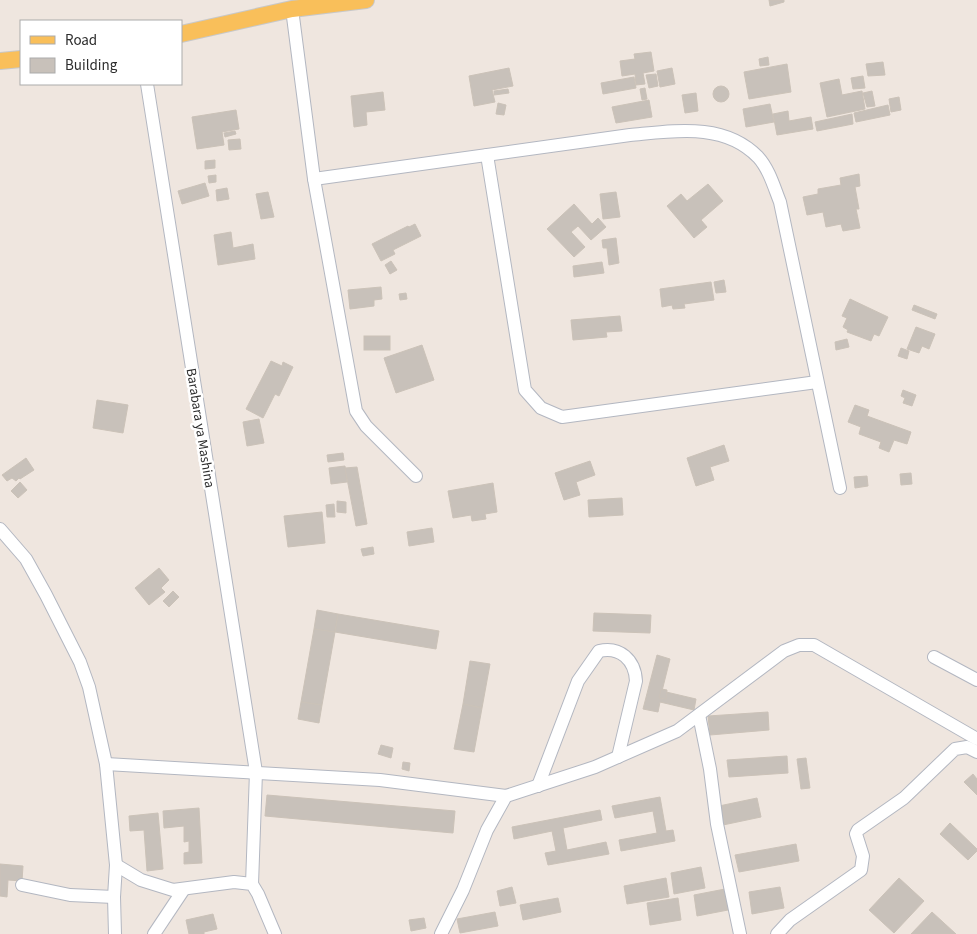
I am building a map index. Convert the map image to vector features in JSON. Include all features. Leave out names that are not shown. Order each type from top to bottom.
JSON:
[{"type":"main road","points":[[182,34],[292,9],[366,0]]},
{"type":"main road","points":[[0,61],[20,59]]},
{"type":"street","points":[[292,9],[314,179],[356,411],[366,426],[416,476]]},
{"type":"street","name":"Barabara ya Mashina","points":[[147,85],[256,772],[252,884]]},
{"type":"street","points":[[314,179],[670,131],[700,130],[738,141],[758,158],[770,177],[780,202],[840,488]]},
{"type":"street","points":[[487,155],[525,390],[541,408],[562,417],[817,382]]},
{"type":"street","points":[[0,529],[26,559],[80,662],[89,687],[106,764],[116,865],[114,897],[115,934]]},
{"type":"street","points":[[106,764],[380,780],[506,796],[595,767],[677,730],[784,651],[799,645],[814,645],[977,738]]},
{"type":"street","points":[[538,786],[578,681],[599,651],[609,648],[620,651],[635,670],[636,681],[618,758]]},
{"type":"street","points":[[934,657],[977,680]]},
{"type":"street","points":[[699,715],[710,769],[719,833],[740,934]]},
{"type":"street","points":[[777,934],[790,920],[861,870],[863,856],[856,834],[858,830],[904,798],[955,749],[967,748],[977,752]]},
{"type":"street","points":[[441,934],[463,890],[487,830],[506,796]]},
{"type":"street","points":[[116,865],[141,880],[162,888],[184,889],[234,882],[252,884],[274,934]]},
{"type":"street","points":[[22,885],[70,895],[114,897]]},
{"type":"street","points":[[154,934],[184,889]]},
{"type":"building","points":[[769,0],[784,0],[784,2],[770,6]]},
{"type":"building","points":[[651,52],[654,71],[643,73],[645,84],[636,85],[635,74],[622,76],[620,61],[635,59],[634,54]]},
{"type":"building","points":[[768,57],[769,65],[760,66],[759,59]]},
{"type":"building","points":[[883,62],[885,75],[868,76],[866,64]]},
{"type":"building","points":[[787,64],[791,92],[749,99],[744,72]]},
{"type":"building","points":[[509,68],[513,86],[492,90],[495,102],[474,106],[469,76]]},
{"type":"building","points":[[672,68],[675,84],[660,87],[657,71]]},
{"type":"building","points":[[656,74],[658,86],[649,88],[646,75]]},
{"type":"building","points":[[863,76],[865,88],[853,89],[851,78]]},
{"type":"building","points":[[634,77],[636,88],[603,94],[601,83]]},
{"type":"building","points":[[839,79],[842,95],[862,91],[865,109],[827,117],[820,83]]},
{"type":"building","points":[[721,86],[727,88],[729,94],[727,100],[721,102],[715,100],[713,94],[715,88]]},
{"type":"building","points":[[645,88],[647,99],[642,100],[640,89]]},
{"type":"building","points":[[508,89],[509,93],[494,95],[494,91]]},
{"type":"building","points":[[872,91],[875,106],[867,107],[863,93]]},
{"type":"building","points":[[383,92],[385,110],[366,112],[367,125],[354,127],[351,96]]},
{"type":"building","points":[[696,93],[698,111],[685,113],[682,95]]},
{"type":"building","points":[[899,97],[901,110],[891,112],[889,99]]},
{"type":"building","points":[[649,100],[652,117],[616,123],[612,107]]},
{"type":"building","points":[[498,103],[506,105],[504,115],[496,114]]},
{"type":"building","points":[[770,104],[774,122],[746,127],[743,109]]},
{"type":"building","points":[[888,105],[890,115],[856,122],[854,113]]},
{"type":"building","points":[[236,110],[239,129],[222,132],[224,145],[197,149],[192,117]]},
{"type":"building","points":[[788,111],[789,121],[811,117],[813,129],[777,135],[773,114]]},
{"type":"building","points":[[852,114],[853,124],[817,131],[815,122]]},
{"type":"building","points":[[235,131],[236,134],[225,137],[224,133]]},
{"type":"building","points":[[240,139],[241,149],[229,150],[228,140]]},
{"type":"building","points":[[215,160],[215,168],[205,169],[205,161]]},
{"type":"building","points":[[859,174],[860,186],[855,187],[859,209],[856,209],[860,228],[843,231],[841,224],[826,227],[823,212],[807,215],[803,197],[818,194],[818,189],[841,185],[840,178]]},
{"type":"building","points":[[216,175],[216,182],[209,183],[208,176]]},
{"type":"building","points":[[205,183],[209,196],[182,204],[178,191]]},
{"type":"building","points":[[708,184],[723,201],[701,220],[707,227],[694,238],[667,206],[681,194],[687,201]]},
{"type":"building","points":[[227,188],[229,199],[217,201],[216,190]]},
{"type":"building","points":[[268,192],[274,217],[261,219],[256,194]]},
{"type":"building","points":[[616,192],[620,217],[603,219],[600,194]]},
{"type":"building","points":[[574,204],[592,224],[598,218],[606,227],[591,240],[578,226],[571,232],[585,247],[574,257],[547,229]]},
{"type":"building","points":[[415,224],[421,236],[393,250],[395,254],[381,261],[372,244]]},
{"type":"building","points":[[231,232],[233,248],[253,244],[255,259],[218,265],[214,235]]},
{"type":"building","points":[[616,238],[619,263],[609,265],[607,248],[603,248],[602,240]]},
{"type":"building","points":[[391,261],[397,270],[390,274],[385,265]]},
{"type":"building","points":[[602,262],[604,273],[574,277],[573,266]]},
{"type":"building","points":[[724,280],[726,292],[716,293],[714,282]]},
{"type":"building","points":[[711,282],[714,300],[684,304],[685,308],[673,309],[672,305],[662,307],[660,289]]},
{"type":"building","points":[[381,287],[382,299],[374,300],[374,306],[350,309],[348,290]]},
{"type":"building","points":[[406,293],[407,299],[400,300],[399,294]]},
{"type":"building","points":[[850,299],[888,317],[879,336],[874,334],[871,341],[847,332],[848,330],[843,327],[847,318],[842,316]]},
{"type":"building","points":[[914,305],[937,314],[935,319],[912,310]]},
{"type":"building","points":[[620,316],[622,331],[606,332],[607,337],[573,340],[571,320]]},
{"type":"building","points":[[916,327],[935,334],[929,349],[922,346],[919,353],[907,349]]},
{"type":"building","points":[[364,336],[390,336],[390,350],[364,350]]},
{"type":"building","points":[[847,339],[849,347],[836,350],[835,342]]},
{"type":"building","points":[[422,345],[434,380],[396,393],[384,358]]},
{"type":"building","points":[[901,348],[909,351],[907,359],[898,356]]},
{"type":"building","points":[[271,361],[282,366],[283,362],[293,367],[279,396],[275,394],[263,418],[246,409]]},
{"type":"building","points":[[903,390],[916,395],[912,406],[903,403],[905,398],[901,396]]},
{"type":"building","points":[[97,400],[128,405],[123,433],[93,428]]},
{"type":"building","points":[[855,405],[869,410],[867,416],[911,432],[907,444],[894,440],[889,452],[879,448],[881,442],[859,434],[861,427],[848,422]]},
{"type":"building","points":[[259,419],[264,443],[247,446],[243,422]]},
{"type":"building","points":[[724,445],[729,461],[710,467],[714,480],[696,486],[687,458]]},
{"type":"building","points":[[343,453],[344,460],[328,462],[327,455]]},
{"type":"building","points":[[26,458],[34,470],[16,481],[12,478],[7,481],[2,475]]},
{"type":"building","points":[[590,461],[595,475],[576,482],[580,495],[564,500],[555,473]]},
{"type":"building","points":[[345,466],[347,482],[331,484],[329,468]]},
{"type":"building","points":[[357,467],[367,524],[356,526],[345,468]]},
{"type":"building","points":[[911,473],[912,484],[901,485],[900,474]]},
{"type":"building","points":[[867,476],[868,486],[855,488],[854,477]]},
{"type":"building","points":[[20,482],[27,490],[18,498],[11,491]]},
{"type":"building","points":[[493,483],[497,512],[485,514],[486,519],[472,521],[471,515],[453,518],[448,491]]},
{"type":"building","points":[[622,498],[623,515],[589,517],[588,500]]},
{"type":"building","points":[[337,501],[346,502],[346,513],[337,512]]},
{"type":"building","points":[[334,504],[335,517],[327,517],[326,505]]},
{"type":"building","points":[[322,512],[325,543],[288,547],[284,516]]},
{"type":"building","points":[[432,528],[434,542],[409,546],[407,532]]},
{"type":"building","points":[[373,547],[374,554],[363,556],[361,549]]},
{"type":"building","points":[[159,568],[169,580],[161,588],[165,592],[149,605],[135,588]]},
{"type":"building","points":[[173,591],[179,597],[169,607],[163,601]]},
{"type":"building","points":[[317,610],[338,614],[335,632],[314,629]]},
{"type":"building","points":[[594,613],[651,615],[650,633],[593,631]]},
{"type":"building","points":[[338,614],[439,631],[436,649],[335,632]]},
{"type":"building","points":[[314,629],[335,632],[322,705],[301,702]]},
{"type":"building","points":[[657,655],[670,659],[662,691],[696,699],[694,710],[660,702],[658,712],[643,709]]},
{"type":"building","points":[[470,661],[490,664],[482,708],[463,704]]},
{"type":"building","points":[[661,689],[667,690],[666,699],[659,698]]},
{"type":"building","points":[[301,702],[322,705],[319,723],[298,719]]},
{"type":"building","points":[[463,704],[482,708],[474,752],[454,749]]},
{"type":"building","points":[[768,712],[769,730],[710,735],[708,716]]},
{"type":"building","points":[[381,745],[393,748],[391,758],[378,754]]},
{"type":"building","points":[[787,756],[788,773],[729,777],[727,760]]},
{"type":"building","points":[[806,758],[810,788],[801,789],[797,759]]},
{"type":"building","points":[[403,762],[410,763],[409,771],[402,769]]},
{"type":"building","points":[[973,774],[977,779],[977,795],[964,782]]},
{"type":"building","points":[[267,795],[455,811],[453,833],[265,816]]},
{"type":"building","points":[[660,797],[666,831],[673,830],[675,841],[621,851],[619,840],[657,833],[653,811],[615,818],[612,806]]},
{"type":"building","points":[[757,798],[761,817],[723,825],[719,806]]},
{"type":"building","points":[[199,808],[202,863],[184,864],[184,853],[189,852],[189,841],[184,842],[184,826],[164,828],[163,811]]},
{"type":"building","points":[[600,810],[602,820],[563,828],[567,850],[606,842],[609,854],[548,865],[545,853],[556,851],[552,831],[514,839],[512,827]]},
{"type":"building","points":[[158,813],[163,869],[147,871],[144,830],[130,831],[129,816]]},
{"type":"building","points":[[950,823],[977,849],[968,860],[940,834]]},
{"type":"building","points":[[796,844],[799,861],[739,872],[735,855]]},
{"type":"building","points":[[0,864],[23,866],[22,881],[8,880],[7,897],[0,896]]},
{"type":"building","points":[[701,867],[705,888],[674,894],[671,873]]},
{"type":"building","points":[[666,878],[669,897],[627,904],[624,886]]},
{"type":"building","points":[[899,878],[924,901],[894,933],[869,910]]},
{"type":"building","points":[[512,887],[516,903],[500,906],[497,891]]},
{"type":"building","points":[[780,887],[784,908],[752,914],[749,892]]},
{"type":"building","points":[[725,889],[728,910],[697,916],[694,895]]},
{"type":"building","points":[[558,898],[561,912],[523,920],[520,905]]},
{"type":"building","points":[[678,898],[681,920],[650,925],[647,903]]},
{"type":"building","points":[[495,912],[498,926],[460,933],[457,919]]},
{"type":"building","points":[[932,912],[956,934],[911,934]]},
{"type":"building","points":[[213,914],[217,929],[204,932],[204,934],[189,934],[186,920]]},
{"type":"building","points":[[424,918],[426,928],[411,931],[409,920]]}]
